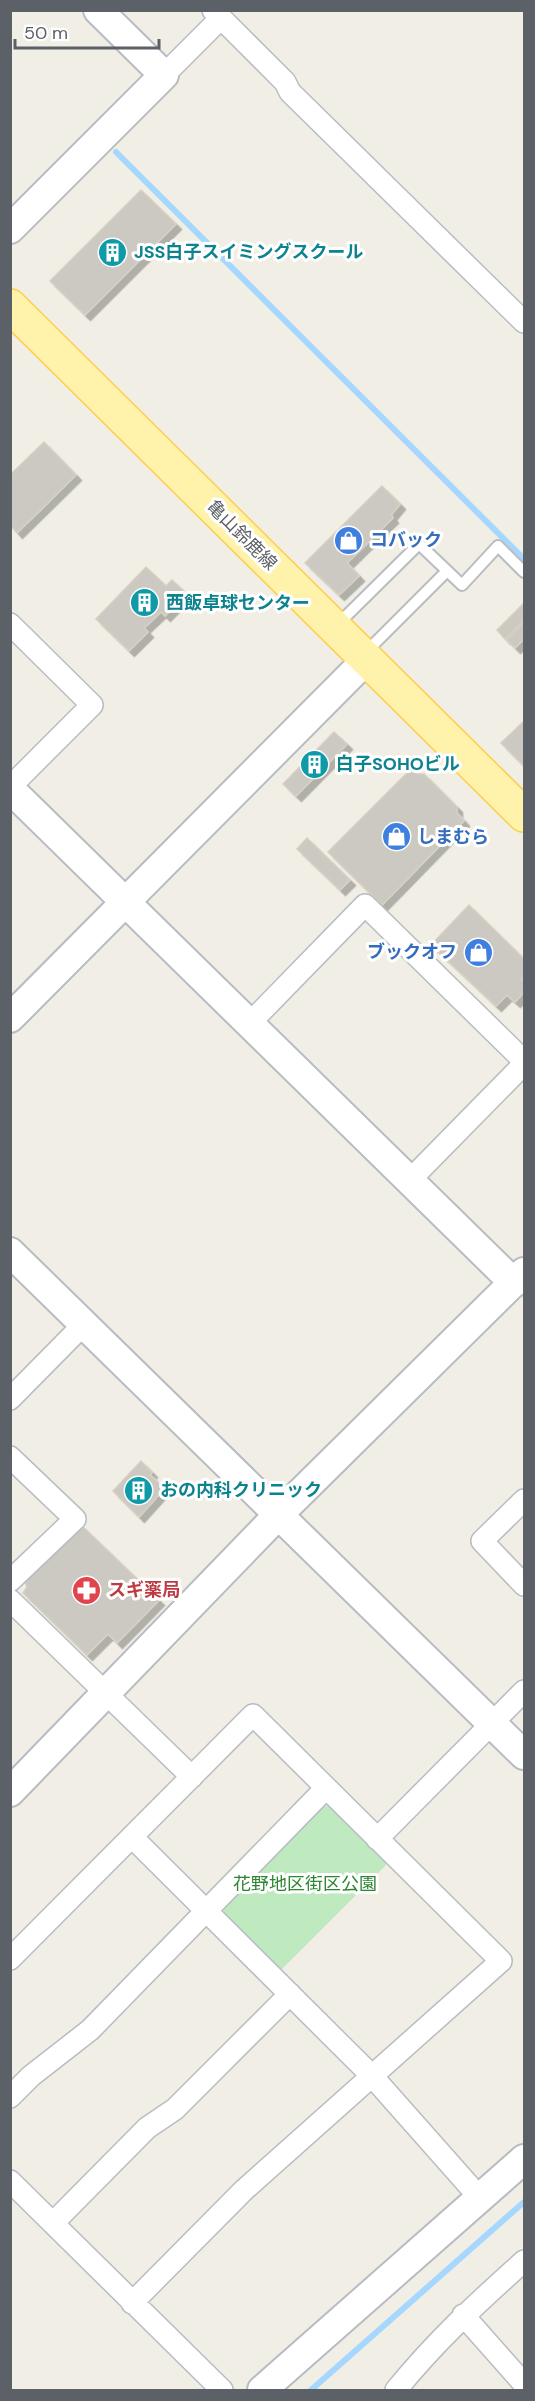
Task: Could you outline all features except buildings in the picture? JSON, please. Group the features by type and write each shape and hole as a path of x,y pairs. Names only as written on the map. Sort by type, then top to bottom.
{"main road":[{"name":"亀山鈴鹿線","path":"10,306 525,814"}],"street":[{"path":"98,10 164,75"},
{"path":"10,229 224,15 285,82 290,92 525,322"},
{"path":"10,624 92,705 10,788 409,1181 521,1283 279,1514 10,1792"},
{"path":"10,1018 365,657"},
{"path":"249,1024 365,905 525,1063 409,1181"},
{"path":"10,1252 525,1755"},
{"path":"10,1399 84,1324"},
{"path":"10,1457 75,1519 10,1581"},
{"path":"525,1500 482,1541 525,1585"},
{"path":"10,1600 192,1777"},
{"path":"377,1839 491,1722 525,1691"},
{"path":"10,1959 253,1715 501,1961 244,2190 132,2303"},
{"path":"10,2097 31,2076 90,2030 326,1788"},
{"path":"132,1837 372,2076 480,2198"},
{"path":"53,2223 147,2128 175,2109 290,1994"},
{"path":"262,2391 525,2159"},
{"path":"10,2181 222,2391"},
{"path":"396,2391 428,2351 463,2315 525,2261"},
{"path":"463,2315 525,2384"}],"lane":[{"path":"336,627 419,544 462,585 498,546 525,572"},
{"path":"494,549 525,578"},
{"path":"365,657 447,571"}],"green space":[{"name":"花野地区街区公園","path":"320,1806 331,1806 388,1863 279,1972 224,1916 224,1906"}],"waterway":[{"path":"116,152 524,559"},
{"path":"311,2390 524,2202"}],"place":[{"name":"JSS白子スイミングスクール","path":"113,252"},
{"name":"コバック","path":"349,540"},
{"name":"西飯卓球センター","path":"145,603"},
{"name":"白子SOHOビル","path":"315,764"},
{"name":"しまむら","path":"396,837"},
{"name":"ブックオフ","path":"478,952"},
{"name":"おの内科クリニック","path":"139,1490"},
{"name":"スギ薬局","path":"87,1590"}]}
